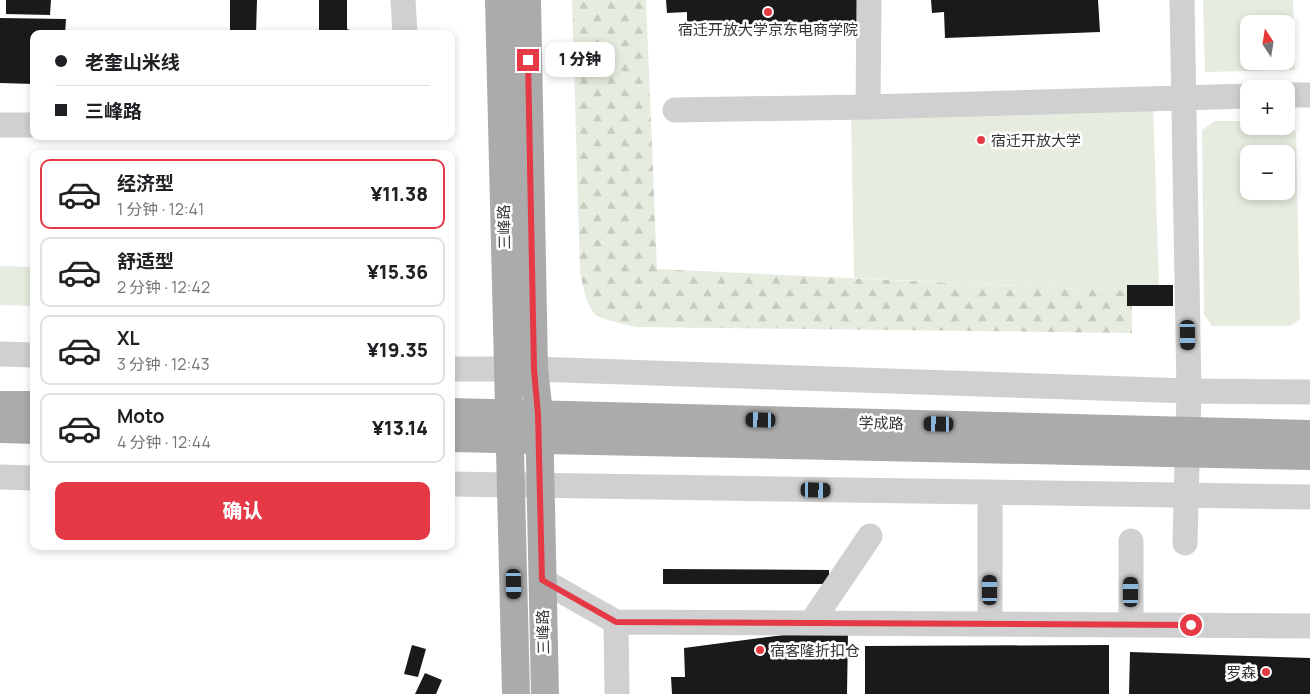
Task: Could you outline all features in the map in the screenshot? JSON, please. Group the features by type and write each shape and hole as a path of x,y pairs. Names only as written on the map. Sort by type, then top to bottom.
{"main road":[{"name":"三峰路","path":"499,0 516,694"},
{"name":"三峰路","path":"527,0 534,370 539,427 545,694"},
{"path":"0,404 30,405"},
{"name":"学成路","path":"455,413 510,427"},
{"name":"学成路","path":"455,437 510,427 1188,442 1310,434"},
{"path":"0,429 30,430"},
{"name":"学成路","path":"1188,442 1310,456"}],"lane":[{"path":"403,0 405,30"},
{"path":"868,107 869,0"},
{"path":"1182,0 1189,391 1185,543"},
{"path":"1295,95 1310,95"},
{"path":"675,110 868,107 1240,96"},
{"path":"0,125 30,125"},
{"path":"0,354 30,355"},
{"path":"455,369 1189,391 1310,392"},
{"path":"0,477 30,478"},
{"path":"455,484 1310,497"},
{"path":"990,492 990,624"},
{"path":"811,623 870,536"},
{"path":"1131,542 1131,625"},
{"path":"542,580 616,622 1310,626"},
{"path":"616,622 617,694"}],"green space":[{"path":"572,0 646,0 657,269 1127,291 1127,306 1132,306 1132,333 636,327 609,320 594,313 586,299 580,272"},
{"path":"1203,0 1293,0 1293,15 1240,15 1240,70 1295,70 1205,72"},
{"path":"1153,103 1159,285 1127,291 854,278 851,112"},
{"path":"1215,121 1240,121 1240,135 1295,135 1295,130 1300,319 1290,326 1212,326 1204,314 1202,130"},
{"path":"0,266 30,267 30,306 0,305"}],"building":[{"path":"6,0 51,0 50,15 6,14"},
{"path":"230,0 257,0 256,30 230,30"},
{"path":"319,0 347,0 347,29 350,30 319,30"},
{"path":"666,0 858,0 859,27 687,33 687,12 667,13"},
{"path":"931,0 1098,0 1100,32 945,38 944,12 932,13"},
{"path":"0,18 66,19 65,30 30,30 30,84 0,83"},
{"path":"1127,285 1173,285 1173,306 1127,306"},
{"path":"663,569 829,570 829,584 663,584"},
{"path":"848,633 847,694 672,694 671,677 685,677 684,648 784,635"},
{"path":"412,645 426,649 418,677 404,674"},
{"path":"1109,645 1109,694 865,694 865,646"},
{"path":"1130,652 1310,658 1310,694 1129,694"},
{"path":"425,673 442,680 436,694 415,694"}],"place":[{"name":"宿迁开放大学京东电商学院","path":"768,12"},
{"name":"宿迁开放大学","path":"981,140"},
{"name":"宿客隆折扣仓","path":"760,650"},
{"name":"罗森","path":"1266,672"}],"route":[{"path":"528,60 534,370 538,414 542,580 616,622 1191,625"}]}
